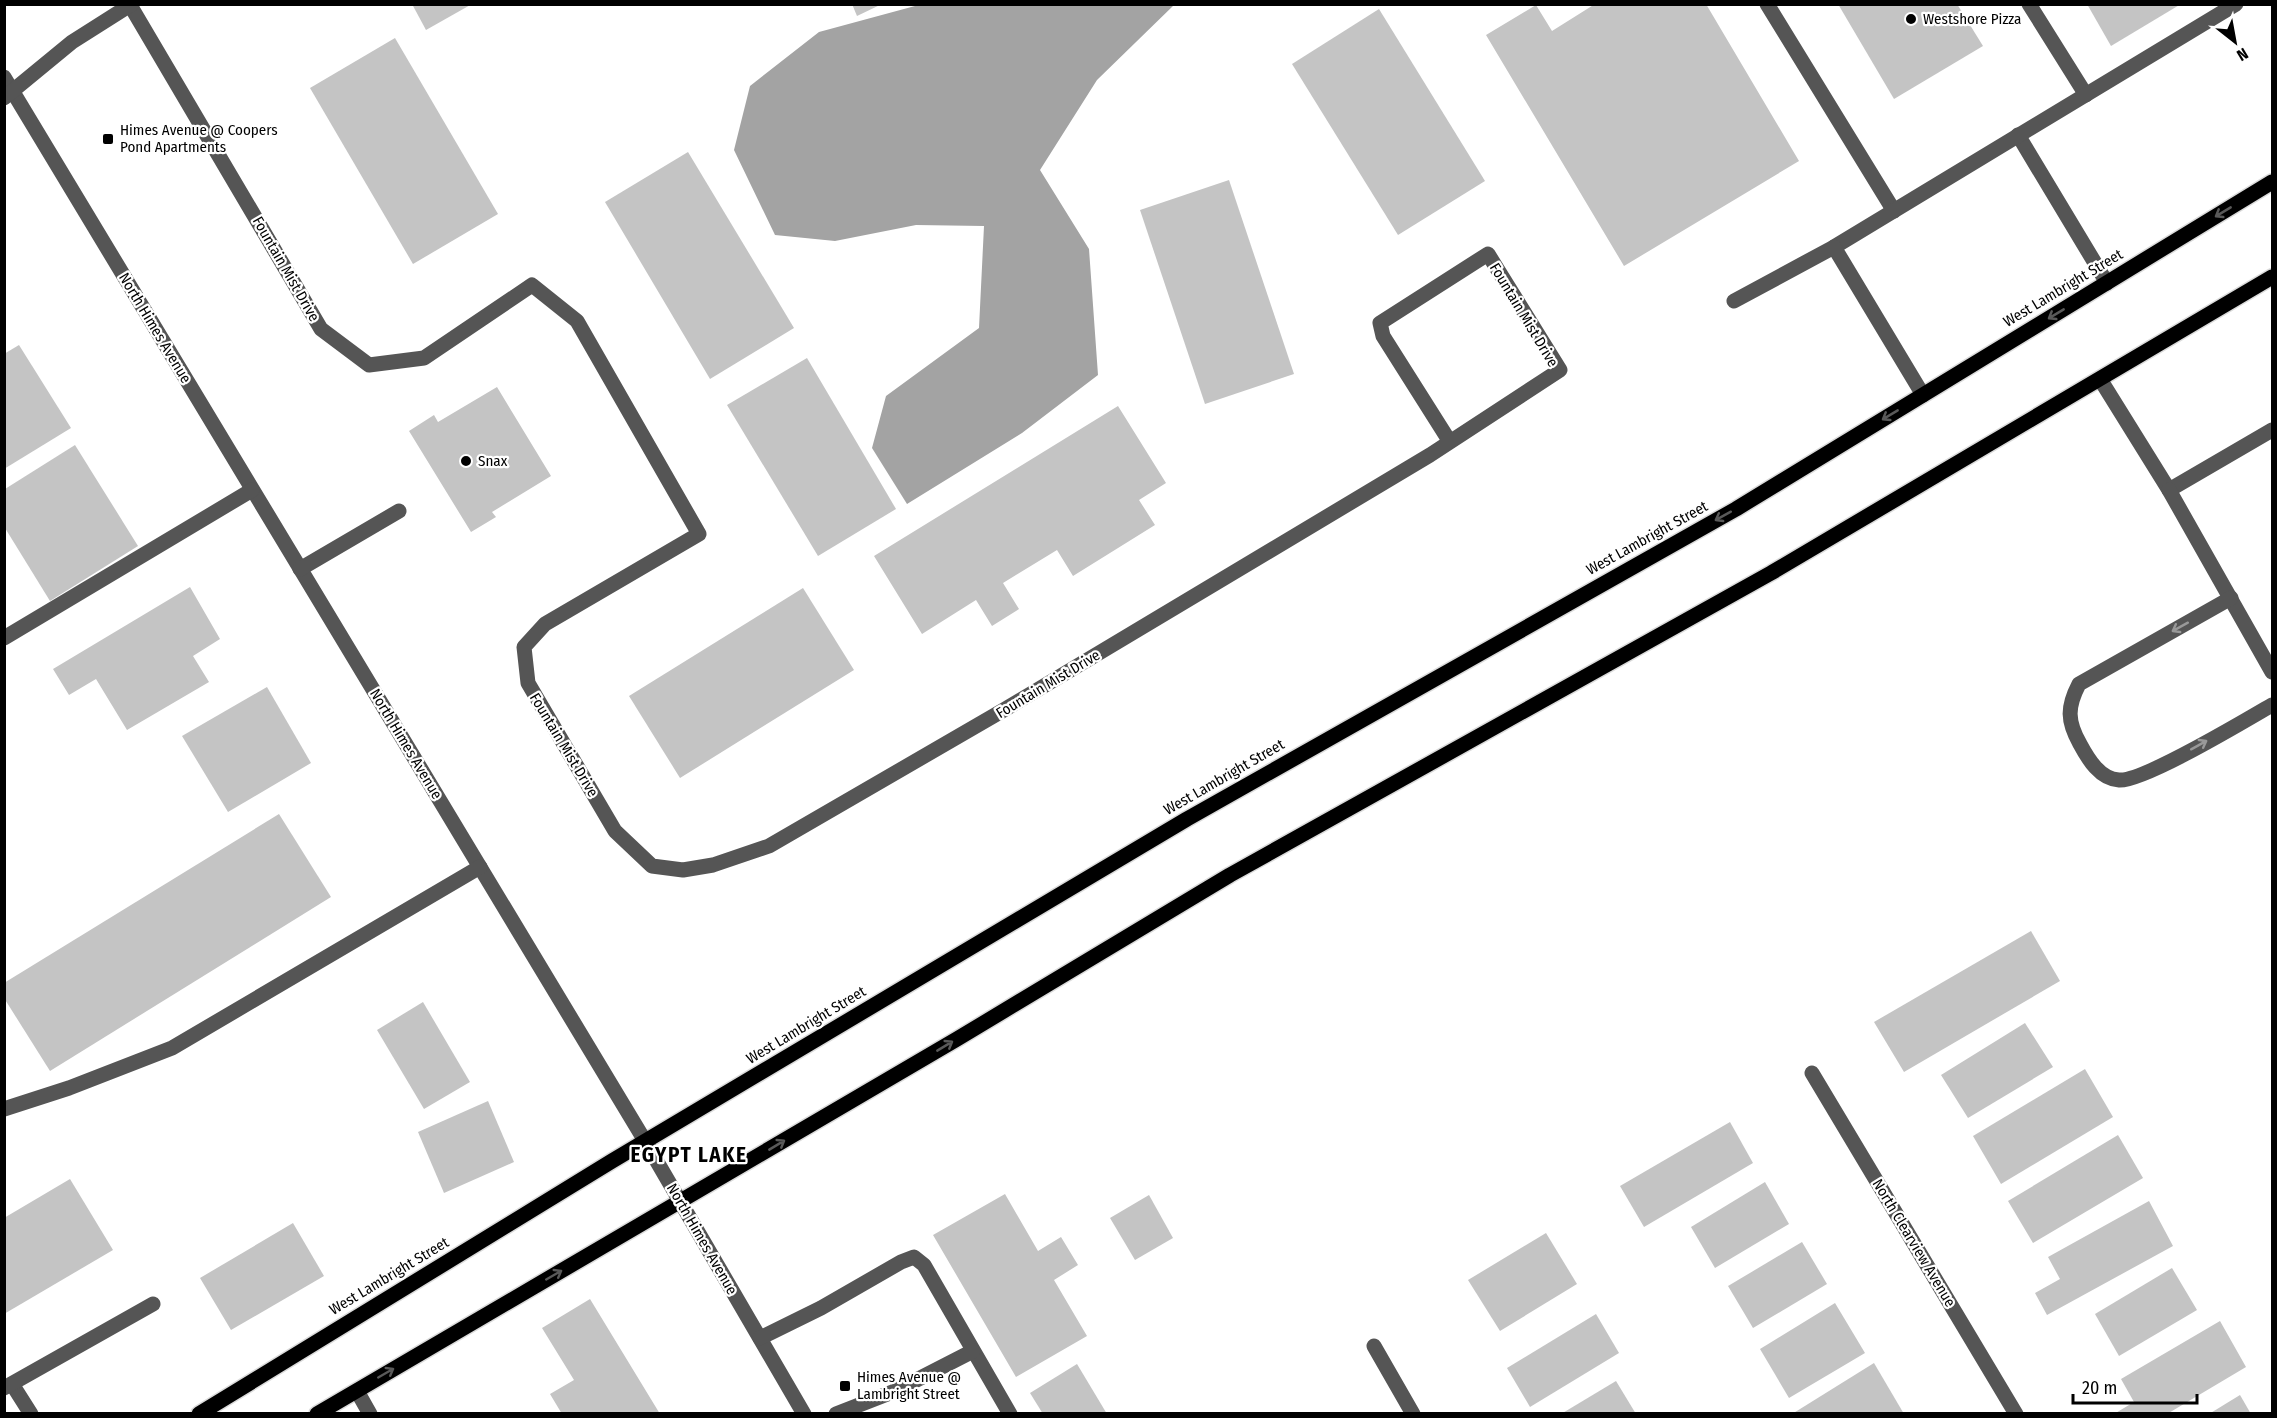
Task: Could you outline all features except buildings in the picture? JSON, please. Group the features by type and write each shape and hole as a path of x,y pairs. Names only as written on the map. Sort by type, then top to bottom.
{"main road":[{"name":"West Lambright Street","path":"199,1413 645,1141 1187,819 1736,509 2272,182"},
{"path":"317,1413 680,1202 1230,875 1771,573 2272,277"}],"street":[{"path":"1767,4 1894,210"},
{"path":"2029,4 2086,95"},
{"path":"1734,301 1834,247 2236,4"},
{"path":"9,95 72,42 131,5"},
{"name":"Fountain Mist Drive","path":"131,5 321,329 369,365 424,358 532,285 577,321 699,534 546,624 524,647 528,684 615,831 652,866 682,870 713,865 769,846 1002,711 1450,442 1560,370 1488,254 1380,323 1383,336 1450,442"},
{"name":"North Himes Avenue","path":"4,77 9,95 480,867 645,1141 804,1413"},
{"path":"2018,135 2107,283"},
{"path":"1834,247 1923,395"},
{"path":"2100,379 2169,490 2272,672"},
{"path":"2169,490 2272,430"},
{"path":"4,638 252,490"},
{"path":"300,569 399,511"},
{"path":"2230,598 2079,684 2071,700 2069,718 2076,738 2091,763 2104,774 2120,780 2148,773 2272,705"},
{"path":"4,1109 69,1088 172,1048 480,867"},
{"name":"North Clearview Avenue","path":"1812,1073 2016,1413"},
{"path":"760,1338 821,1308 901,1262 914,1257 924,1265 1010,1413"},
{"path":"31,1413 8,1386 153,1304"},
{"path":"1374,1346 1413,1413"},
{"path":"836,1413 895,1391 974,1351"},
{"path":"357,1390 370,1413"}],"shaded area":[{"path":"953,4 1174,5 1097,80 1040,170 1089,249 1098,375 1022,433 907,504 872,448 886,396 979,328 984,226 916,225 835,241 775,235 734,150 750,86 819,32 915,6"}],"place":[{"name":"Westshore Pizza","path":"1911,19"},
{"name":"Himes Avenue @ Coopers Pond Apartments","path":"108,139"},
{"name":"Snax","path":"466,461"},
{"name":"Himes Avenue @ Lambright Street","path":"845,1386"}],"district":[{"name":"EGYPT LAKE","path":"689,1155"}]}
